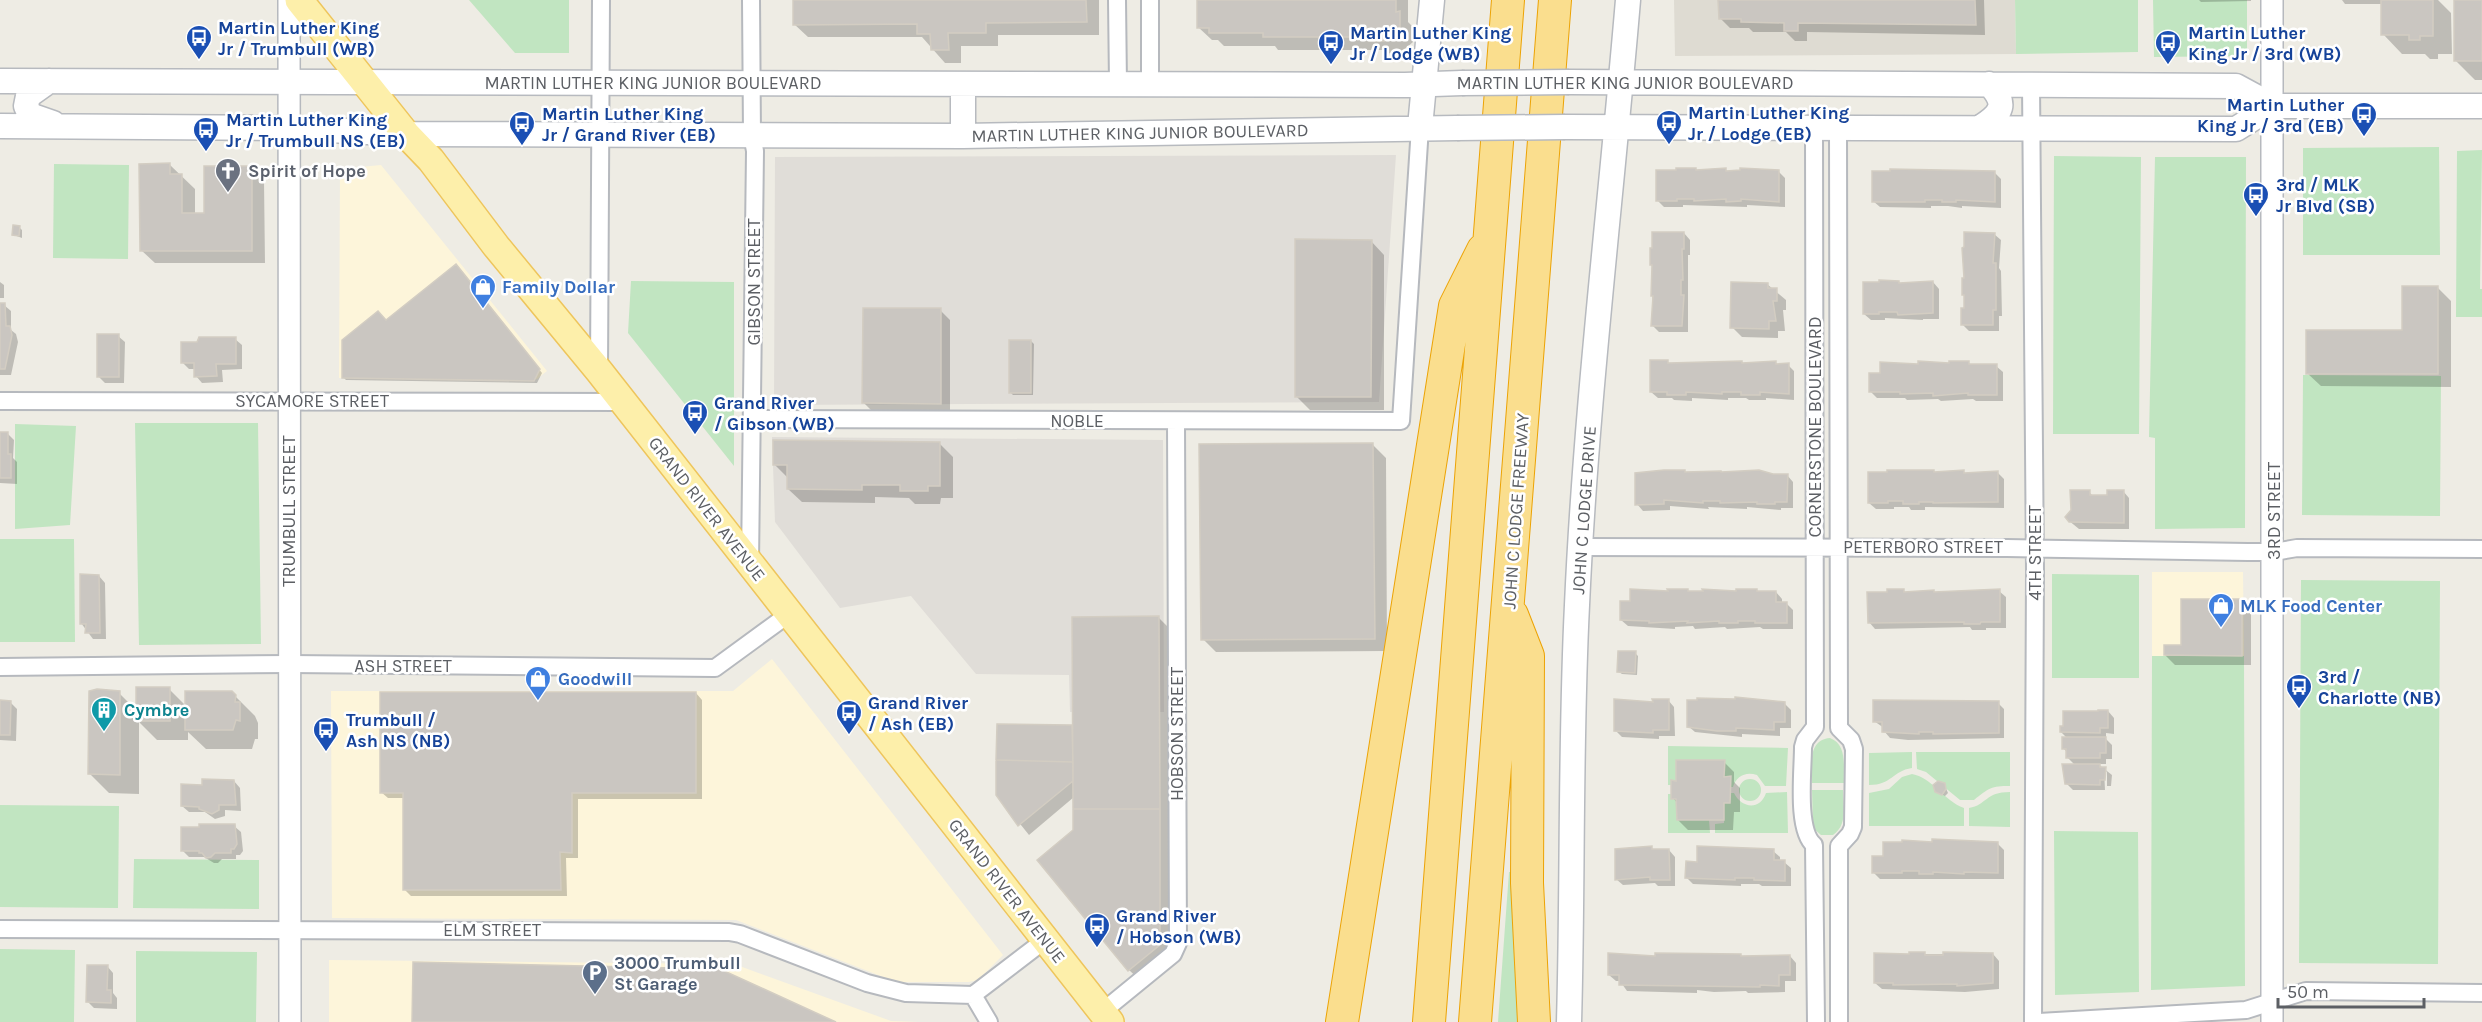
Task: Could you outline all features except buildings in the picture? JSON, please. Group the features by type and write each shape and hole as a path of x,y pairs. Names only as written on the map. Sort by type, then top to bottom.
{"highway":[{"path":"1429,1022 1508,0"},
{"name":"JOHN C LODGE FREEWAY","path":"1475,1022 1555,0"},
{"path":"1342,1022 1455,306 1490,236"},
{"path":"1509,608 1528,656 1527,883 1534,1022"}],"main road":[{"name":"GRAND RIVER AVENUE","path":"299,0 406,134 431,160 496,246 599,371 1106,1017"},
{"path":"1420,127 1432,0"},
{"name":"JOHN C LODGE DRIVE","path":"1569,1022 1574,682 1580,547 1598,316 1628,0"},
{"name":"MARTIN LUTHER KING JUNIOR BOULEVARD","path":"0,81 1424,85 1622,81 2236,86 2273,106 2482,106"},
{"path":"48,81 28,96 26,106 30,115 57,125"},
{"path":"963,84 963,136"},
{"path":"1981,127 2000,111 1998,93 1989,84"},
{"name":"MARTIN LUTHER KING JUNIOR BOULEVARD","path":"0,126 290,128 406,134 963,136 1420,127 2236,129 2273,106"}],"street":[{"name":"TRUMBULL STREET","path":"289,0 290,1022"},
{"path":"599,371 601,0"},
{"name":"GIBSON STREET","path":"750,565 755,151 751,0"},
{"path":"1117,0 1118,84"},
{"path":"1150,0 1150,84"},
{"name":"3RD STREET","path":"2272,0 2274,552 2272,1012"},
{"name":"4TH STREET","path":"2031,84 2035,549 2032,1022"},
{"name":"NOBLE","path":"753,419 1401,421 1420,127"},
{"name":"CORNERSTONE BOULEVARD","path":"1826,127 1838,547 1839,728"},
{"name":"CORNERSTONE BOULEVARD","path":"1816,1022 1815,845 1809,840 1804,825 1803,747 1805,740 1815,727 1815,548 1826,127"},
{"name":"SYCAMORE STREET","path":"0,401 623,402"},
{"name":"HOBSON STREET","path":"1106,1017 1173,954 1178,943 1176,421"},
{"name":"PETERBORO STREET","path":"1580,547 1838,547 2274,552 2297,548 2482,549"},
{"name":"ASH STREET","path":"0,667 290,664 716,668 789,614"},
{"path":"1815,727 1827,725 1839,728 1851,740 1854,749 1853,827 1839,846 1823,848 1815,845"},
{"path":"1839,846 1839,1022"},
{"name":"ELM STREET","path":"0,929 729,932 740,934 867,983 906,993 973,995"},
{"path":"989,1022 973,995 1045,940"},
{"path":"2039,1022 2246,1010 2272,1012 2306,992 2482,993"}],"shaded area":[{"path":"1674,0 2015,0 2016,54 1675,56"},
{"path":"1396,155 1379,402 774,405 775,157"},
{"path":"381,165 547,371 537,379 339,378 340,169"},
{"path":"772,437 1163,440 1164,712 1070,712 1069,675 976,674 911,596 840,608 775,522"},
{"path":"2152,572 2243,572 2244,656 2152,656"},
{"path":"772,659 1003,955 978,980 902,982 891,980 736,920 332,918 331,691 733,691"},
{"name":"3000 Trumbull St Garage","path":"329,960 734,964 891,1021 919,1022 329,1022"}],"green space":[{"path":"469,0 569,0 569,53 515,53"},
{"path":"2015,0 2138,0 2138,52 2016,54"},
{"path":"2153,0 2247,0 2247,56 2154,57"},
{"path":"2439,147 2440,255 2303,255 2303,148"},
{"path":"2482,150 2480,289 2482,289 2482,317 2456,317 2457,151"},
{"path":"2054,156 2141,157 2139,434 2053,434"},
{"path":"2155,157 2246,157 2245,528 2155,529 2155,438 2149,437"},
{"path":"54,164 129,165 128,259 53,258"},
{"path":"631,281 734,282 734,466 628,333"},
{"path":"2303,375 2441,376 2440,516 2302,515"},
{"path":"135,423 258,423 261,644 139,645"},
{"path":"15,424 76,426 70,525 15,529"},
{"path":"0,539 74,539 75,642 0,642"},
{"path":"2052,574 2139,575 2139,678 2052,678"},
{"path":"2301,580 2440,581 2438,964 2299,963"},
{"path":"2152,656 2244,656 2245,986 2151,990"},
{"path":"1830,738 1836,741 1842,751 1844,783 1812,783 1814,749 1817,743"},
{"path":"1668,746 1788,748 1786,786 1765,786 1757,775 1745,774 1739,777 1733,787 1730,787 1731,777 1724,777 1725,761 1676,781 1672,780 1671,785 1668,785"},
{"path":"1912,752 1912,768 1900,772 1883,783 1869,785 1869,753"},
{"path":"1916,752 2010,752 2010,786 1990,788 1974,800 1960,800 1926,772 1917,769"},
{"path":"1912,774 1926,780 1950,800 1964,808 1964,826 1869,826 1869,793 1889,789 1902,777"},
{"path":"1750,779 1758,782 1761,790 1758,798 1750,801 1742,798 1739,790 1742,782"},
{"path":"1812,790 1843,790 1843,821 1833,835 1821,835 1813,828"},
{"path":"1787,792 1788,833 1715,833 1715,824 1724,823 1724,803 1730,802 1730,793 1734,793 1741,802 1755,805 1763,799 1766,793"},
{"path":"2010,792 2010,827 1969,826 1969,808 1996,794"},
{"path":"1668,794 1671,794 1671,799 1676,799 1677,820 1709,820 1710,833 1668,833"},
{"path":"0,805 119,806 118,908 0,907"},
{"path":"2054,831 2138,832 2139,992 2055,995"},
{"path":"134,859 259,860 259,909 133,908"},
{"path":"1509,872 1520,872 1524,1022 1498,1022"},
{"path":"0,949 75,950 74,1022 0,1022"},
{"path":"136,951 257,952 256,1022 136,1022"}],"place":[{"name":"Martin Luther King Jr / Trumbull (WB)","path":"199,61"},
{"name":"Martin Luther King Jr / Lodge (WB)","path":"1331,66"},
{"name":"Martin Luther King Jr / 3rd (WB)","path":"2168,66"},
{"name":"Martin Luther King Jr / 3rd (EB)","path":"2364,138"},
{"name":"Martin Luther King Jr / Lodge (EB)","path":"1669,146"},
{"name":"Martin Luther King Jr / Grand River (EB)","path":"522,147"},
{"name":"Martin Luther King Jr / Trumbull NS (EB)","path":"206,153"},
{"name":"Spirit of Hope","path":"228,194"},
{"name":"3rd / MLK Jr Blvd (SB)","path":"2256,218"},
{"name":"Family Dollar","path":"483,310"},
{"name":"Grand River / Gibson (WB)","path":"695,436"},
{"name":"MLK Food Center","path":"2221,629"},
{"name":"Goodwill","path":"538,702"},
{"name":"3rd / Charlotte (NB)","path":"2299,710"},
{"name":"Cymbre","path":"104,733"},
{"name":"Grand River / Ash (EB)","path":"849,736"},
{"name":"Trumbull / Ash NS (NB)","path":"326,753"},
{"name":"Grand River / Hobson (WB)","path":"1097,949"},
{"name":"3000 Trumbull St Garage","path":"595,996"}]}
